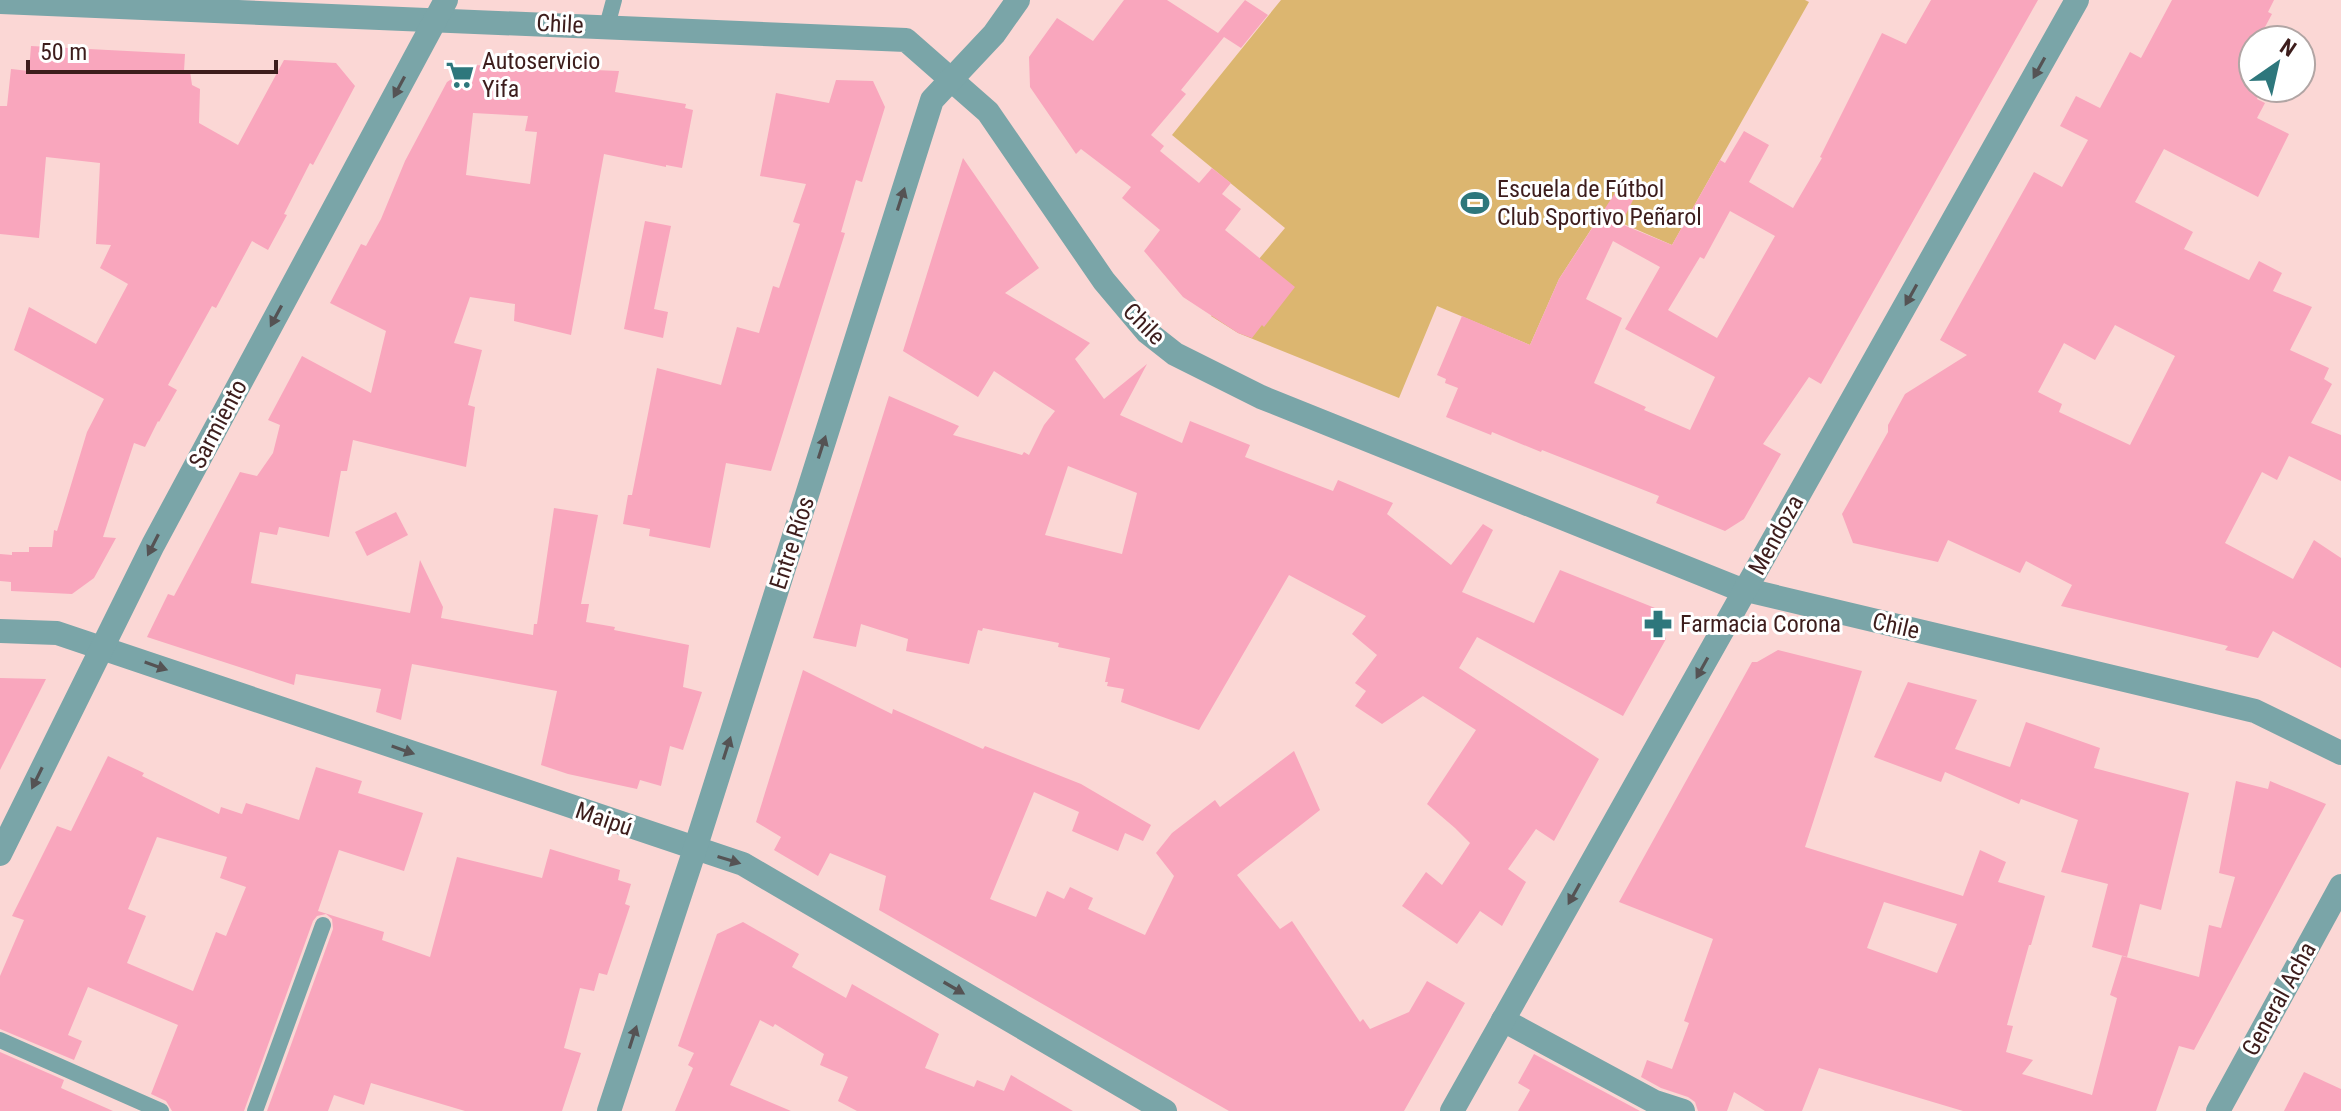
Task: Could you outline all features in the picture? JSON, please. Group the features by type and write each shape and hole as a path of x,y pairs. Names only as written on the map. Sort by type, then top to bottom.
{"street":[{"name":"Entre Ríos","path":"609,1111 932,100 994,34 1018,0"},
{"name":"Mendoza","path":"1452,1111 2077,0"},
{"name":"Chile","path":"0,2 441,9 607,26 906,40 988,112 1104,281 1147,332 1175,354 1261,397 1745,590 2255,711 2341,753"},
{"name":"Sarmiento","path":"0,854 153,545 441,9"},
{"name":"Maipú","path":"0,631 57,633 743,864 1165,1111"},
{"name":"General Acha","path":"2218,1111 2341,886"},
{"path":"1503,1020 1655,1102 1683,1111"}],"lane":[{"path":"607,26 614,0"},
{"path":"255,1111 323,925"},
{"path":"0,1040 161,1111"}],"shaded area":[{"name":"Escuela de Fútbol Club Sportivo Peñarol","path":"1281,0 1809,2 1672,245 1601,214 1559,279 1530,345 1437,306 1399,398 1238,333 1211,316 1285,228 1172,135"}],"building":[{"path":"1124,0 1167,0 1218,33 1245,0 1268,15 1241,48 1224,37 1181,90 1186,94 1151,135 1164,146 1160,151 1199,183 1212,168 1231,183 1222,194 1241,209 1225,230 1295,287 1252,338 1238,333 1183,297 1144,251 1160,230 1122,198 1131,187 1081,149 1076,154 1030,87 1029,57 1057,18 1093,41"},
{"path":"1931,0 2038,0 1821,384 1809,377 1763,444 1781,454 1744,519 1725,531 1656,503 1659,496 1542,450 1446,417 1458,388 1445,383 1446,379 1437,375 1462,316 1530,345 1559,279 1626,176 1641,184 1621,224 1672,245 1720,160 1725,163 1744,131 1769,145 1749,182 1793,208 1822,158 1882,33 1906,44","holes":["1730,211 1775,236 1717,338 1668,310 1700,257 1704,259","1613,241 1660,267 1625,329 1715,377 1690,430 1594,383 1622,318 1586,299"]},
{"path":"2172,0 2274,0 2267,24 2237,24 2237,104 2264,104 2257,118 2289,134 2258,197 2164,149 2135,202 2193,232 2184,249 2249,280 2259,261 2282,273 2273,291 2312,307 2290,350 2329,368 2324,379 2332,384 2311,423 2341,435 2341,481 2289,456 2277,480 2262,472 2225,543 2293,579 2314,540 2341,558 2341,668 2273,631 2258,658 2225,650 2228,646 2061,606 2072,585 2026,561 2020,573 1948,540 1938,562 1853,543 1842,514 1888,432 1888,425 1905,394 1967,355 1940,340 2034,172 2062,187 2088,140 2060,126 2076,96 2100,108 2130,52 2141,58","holes":["2115,325 2175,356 2130,445 2059,412 2062,404 2038,392 2064,343 2095,360"]},
{"path":"31,46 185,54 184,71 190,71 192,85 200,89 199,123 238,145 284,60 336,63 355,86 313,165 310,163 268,250 252,241 216,308 212,306 168,385 177,390 145,447 134,443 103,537 116,538 94,578 72,594 11,591 11,582 0,581 0,554 29,552 29,547 52,547 54,530 57,531 87,432 104,399 14,350 29,307 96,344 128,284 100,268 111,245 96,244 100,163 46,157 39,238 0,234 0,106 7,106 11,69 29,71"},
{"path":"473,65 619,71 615,92 686,104 685,108 693,110 682,168 604,154 571,335 514,321 515,304 470,297 454,343 482,350 468,405 475,407 466,467 353,440 347,471 341,471 329,537 279,527 277,535 260,532 251,583 410,613 420,560 443,607 441,618 533,635 554,508 598,515 581,604 589,604 586,622 689,645 683,687 702,692 683,750 670,746 661,786 640,780 637,789 541,765 557,691 412,664 401,720 376,712 381,689 296,674 294,685 147,637 168,594 174,596 240,472 257,476 273,453 280,425 268,420 302,356 371,393 386,331 330,303 361,244 366,246 381,219 405,161 447,82","holes":["473,113 528,116 525,131 537,132 530,184 466,175"]},
{"path":"836,80 873,81 885,107 862,182 856,180 841,232 845,233 771,471 726,463 710,548 649,536 650,529 623,524 628,495 632,495 657,368 721,385 737,327 759,333 773,286 779,288 800,224 793,222 806,184 760,176 776,93 829,103"},
{"path":"963,158 1039,268 1005,293 1090,343 1075,359 1104,399 1147,364 1120,415 1182,443 1190,421 1250,445 1245,457 1333,491 1338,480 1393,503 1387,514 1451,565 1483,524 1493,530 1462,592 1534,623 1560,570 1655,608 1666,639 1623,716 1477,637 1459,668 1599,759 1554,841 1536,829 1508,869 1526,882 1502,926 1480,911 1457,944 1402,906 1426,872 1442,885 1470,843 1427,804 1476,730 1423,696 1382,724 1355,706 1366,691 1355,683 1377,655 1352,634 1366,616 1289,575 1199,730 1121,702 1124,689 1107,686 1108,682 1105,682 1110,658 1058,647 1059,643 983,628 982,631 978,630 969,664 906,651 908,639 861,624 856,647 813,638 889,396 959,426 953,435 1022,455 1024,452 1029,455 1055,411 994,371 978,397 903,351","holes":["1068,466 1137,493 1122,554 1045,535"]},
{"path":"645,221 671,226 654,309 668,312 663,338 624,329"},
{"path":"396,512 408,535 367,556 355,532"},
{"path":"1778,650 1862,671 1805,847 1963,896 1980,850 2006,862 1998,882 2045,896 2007,1025 2013,1026 2006,1052 2033,1060 2022,1074 2092,1095 2117,998 2110,995 2122,956 2199,977 2209,925 2221,928 2235,877 2219,873 2236,781 2268,789 2270,781 2326,804 2194,1050 2179,1046 2156,1111 1963,1111 1819,1068 1802,1111 1765,1111 1734,1092 1727,1111 1698,1111 1695,1102 1688,1097 1641,1077 1647,1060 1672,1069 1689,1023 1684,1021 1713,939 1619,902 1752,662","holes":["1884,902 1957,924 1937,973 1867,948"]},
{"path":"803,670 892,714 893,709 983,749 985,746 1081,784 1151,825 1143,841 1125,833 1118,851 1072,831 1079,812 1034,792 990,899 1036,917 1047,891 1064,899 1070,887 1093,898 1088,909 1145,935 1174,876 1156,853 1172,833 1215,800 1220,807 1294,751 1320,810 1237,875 1280,929 1292,921 1360,1022 1363,1019 1370,1029 1409,1012 1427,981 1465,1003 1404,1111 1229,1111 879,910 886,876 830,853 818,876 774,850 781,837 756,822"},
{"path":"0,678 46,679 0,770"},
{"path":"1908,682 1977,700 1955,749 2010,767 2026,722 2100,748 2094,768 2189,793 2161,910 2140,904 2127,957 2092,947 2108,884 2061,872 2078,820 2021,799 2019,804 1945,772 1941,782 1874,757"},
{"path":"108,756 219,814 221,807 242,814 246,803 299,820 316,767 362,781 358,793 423,813 404,871 339,850 318,911 384,932 382,940 430,957 457,857 542,878 550,849 620,870 618,880 631,884 625,904 630,906 607,975 599,973 594,991 580,988 564,1048 581,1053 562,1111 465,1111 371,1083 364,1105 334,1095 328,1111 267,1111 333,929 332,919 326,914 317,916 313,921 244,1111 172,1111 166,1101 151,1094 178,1025 88,987 68,1035 82,1041 74,1060 0,1029 0,976 24,920 12,916 57,826 71,831","holes":["157,837 227,857 220,878 246,887 226,936 216,932 193,991 127,963 146,916 128,909"]},
{"path":"743,922 799,954 792,967 846,998 852,984 939,1034 925,1068 974,1087 977,1080 1004,1091 1011,1075 1073,1111 857,1111 838,1101 848,1077 820,1065 824,1054 775,1024 773,1027 760,1020 730,1085 791,1111 675,1111 693,1068 688,1065 694,1053 678,1046 717,934"},
{"path":"0,1052 64,1080 61,1088 113,1111 0,1111"},
{"path":"1534,1054 1640,1111 1518,1111 1530,1090 1518,1083"},
{"path":"2304,1072 2341,1089 2341,1111 2284,1111"}],"place":[{"name":"Autoservicio Yifa","path":"460,75"},
{"name":"Escuela de Fútbol Club Sportivo Peñarol","path":"1475,203"},
{"name":"Farmacia Corona","path":"1658,624"}]}
